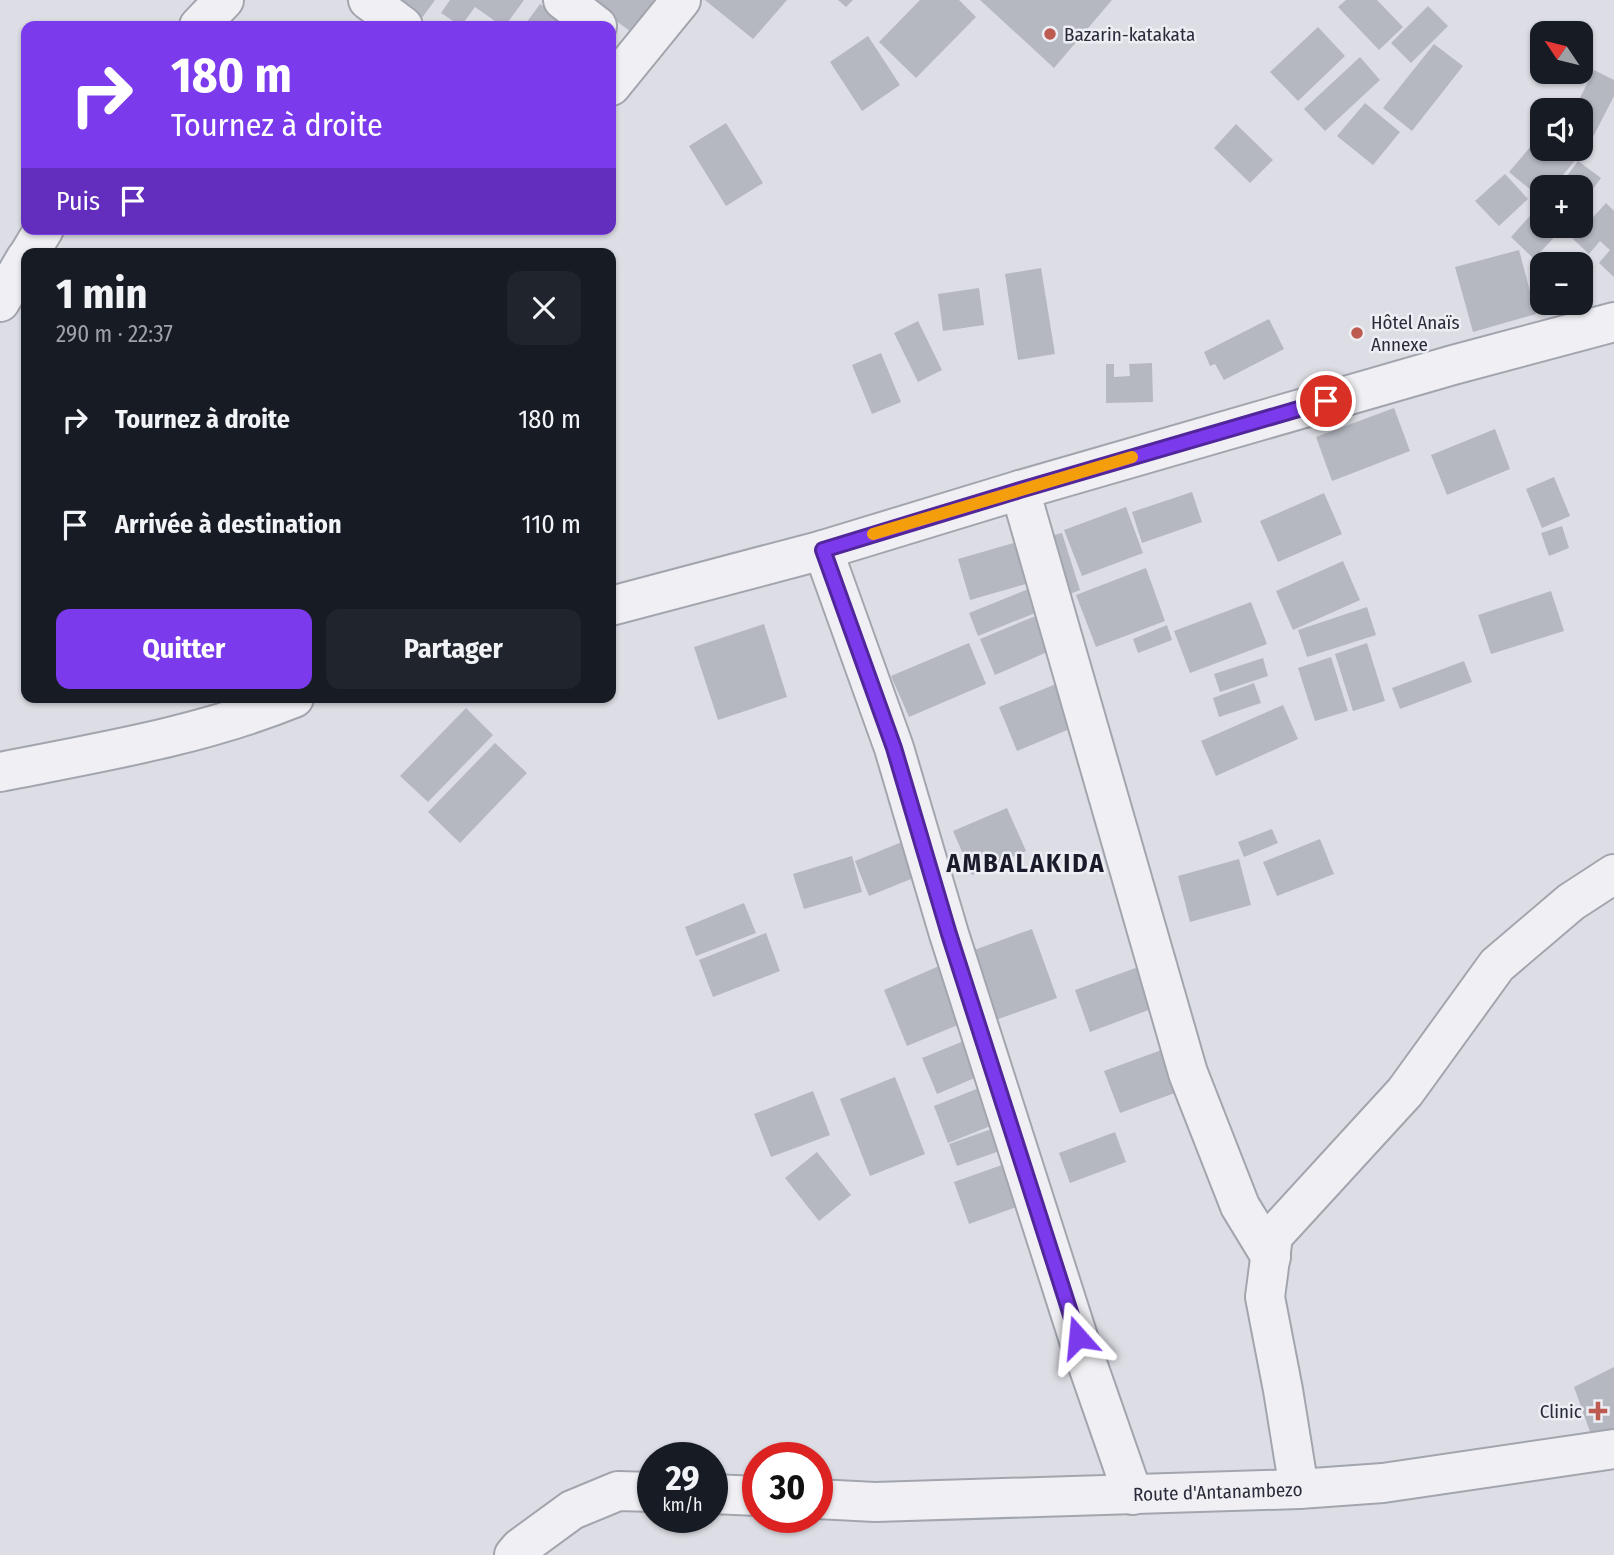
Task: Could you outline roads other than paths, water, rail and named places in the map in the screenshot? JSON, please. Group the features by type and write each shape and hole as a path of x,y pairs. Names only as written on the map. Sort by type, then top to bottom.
{"street":[{"path":"204,21 224,0"},
{"path":"368,0 395,21"},
{"path":"563,0 590,21"},
{"path":"616,69 623,46 681,0"},
{"path":"0,302 21,266"},
{"path":"616,605 823,550 1440,368 1614,322"},
{"path":"1020,490 1188,1073 1240,1206 1270,1257"},
{"path":"823,550 894,748 949,934 1078,1337 1133,1495"},
{"path":"0,772 172,738 282,703"},
{"path":"1299,1489 1265,1297 1273,1236 1405,1092 1497,965 1571,902 1614,874"},
{"name":"Route d'Antanambezo","path":"833,1500 875,1502 1299,1489 1383,1483 1614,1449"},
{"path":"514,1555 572,1510 618,1491 637,1492"}],"place":[{"name":"Bazarin-katakata","path":"1050,34"},
{"name":"Hôtel Anaïs Annexe","path":"1357,333"},
{"name":"Clinic","path":"1598,1411"}],"district":[{"name":"AMBALAKIDA","path":"1026,863"}]}
